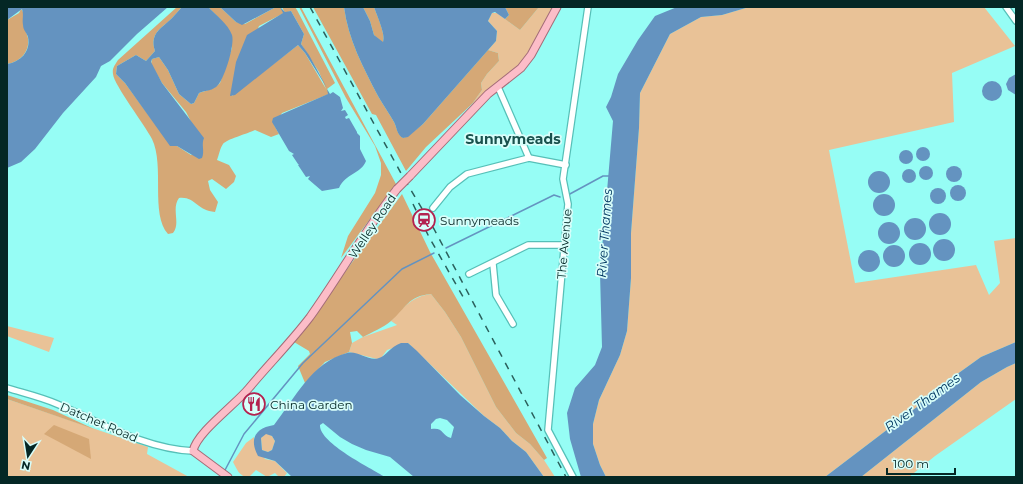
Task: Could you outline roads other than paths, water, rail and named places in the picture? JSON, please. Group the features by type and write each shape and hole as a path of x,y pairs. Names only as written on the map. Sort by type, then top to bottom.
{"main road":[{"name":"Welley Road","path":"193,451 201,437 245,393 304,323 342,271 378,213 397,189 461,120 521,68 532,55 557,7"},
{"path":"193,451 225,475"}],"street":[{"name":"The Avenue","path":"573,477 548,430 568,204 563,179 588,7"},
{"path":"1006,7 1016,21"},
{"path":"498,87 529,158"},
{"path":"433,208 450,187 467,174 529,158 566,165"},
{"path":"469,274 493,264 528,245 564,245"},
{"path":"493,264 496,295 513,324"},
{"name":"Datchet Road","path":"7,388 56,404 106,426 151,443 177,450 193,451"}],"water":[{"path":"7,7 168,7 137,34 110,61 101,66 96,77 63,113 35,149 21,162 7,168 7,64 20,59 24,55 28,47 28,37 23,27 22,9 7,20"},
{"path":"182,7 208,7 228,27 233,39 229,60 221,81 214,88 199,93 194,103 191,104 179,94 168,70 159,57 152,59 151,62 162,83 204,138 203,155 202,158 199,159 177,146 170,146 125,83 116,74 117,66 136,55 146,61 155,51 155,35"},
{"path":"220,7 276,7 242,25 236,22"},
{"path":"280,7 285,12 291,11 304,34 301,44 309,55 327,88 305,53 298,45 235,95 230,96 236,62 247,35 283,13"},
{"path":"344,7 363,7 370,21 374,35 383,42 384,39 382,30 374,7 505,7 509,15 505,19 495,12 492,13 488,21 497,31 496,41 423,124 408,137 403,138 398,133 394,122 378,96 362,64 349,30"},
{"name":"River Thames","path":"677,7 749,7 722,15 701,17 670,34 640,93 639,128 631,233 631,278 627,331 620,355 599,400 593,424 593,444 606,477 581,477 570,439 567,413 575,388 595,365 602,347 600,273 613,121 606,107 611,97 618,74 638,40 655,16"},
{"path":"1016,74 1016,95 1008,90 1006,84 1009,78"},
{"path":"992,81 999,84 1002,91 999,98 992,101 985,98 982,91 985,84"},
{"path":"327,89 330,94 333,92 340,97 343,108 341,111 345,110 348,115 345,117 346,119 349,118 360,136 360,149 366,161 361,169 345,179 339,188 322,191 308,179 310,176 306,177 292,155 294,154 289,151 272,122 273,118 328,94"},
{"path":"923,147 928,149 930,154 928,159 923,161 918,159 916,154 918,149"},
{"path":"906,150 911,152 913,157 911,162 906,164 901,162 899,157 901,152"},
{"path":"926,166 931,168 933,173 931,178 926,180 921,178 919,173 921,168"},
{"path":"954,166 960,168 962,174 960,180 954,182 948,180 946,174 948,168"},
{"path":"909,169 914,171 916,176 914,181 909,183 904,181 902,176 904,171"},
{"path":"879,171 887,174 890,182 887,190 879,193 871,190 868,182 871,174"},
{"path":"958,185 964,187 966,193 964,199 958,201 952,199 950,193 952,187"},
{"path":"938,188 944,190 946,196 944,202 938,204 932,202 930,196 932,190"},
{"path":"884,194 892,197 895,205 892,213 884,216 876,213 873,205 876,197"},
{"path":"940,213 948,216 951,224 948,232 940,235 932,232 929,224 932,216"},
{"path":"915,218 923,221 926,229 923,237 915,240 907,237 904,229 907,221"},
{"path":"889,222 897,225 900,233 897,241 889,244 881,241 878,233 881,225"},
{"path":"944,239 952,242 955,250 952,258 944,261 936,258 933,250 936,242"},
{"path":"920,243 928,246 931,254 928,262 920,265 912,262 909,254 912,246"},
{"path":"894,245 902,248 905,256 902,264 894,267 886,264 883,256 886,248"},
{"path":"869,250 877,253 880,261 877,269 869,272 861,269 858,261 861,253"},
{"name":"River Thames","path":"1016,342 1016,363 981,382 861,477 825,477 917,407 924,398 981,357"},
{"path":"401,343 408,343 417,351 460,395 526,452 544,477 414,477 390,457 352,444 340,437 323,423 320,425 322,432 336,447 385,477 292,477 275,461 258,456 255,450 254,440 258,432 267,426 274,425 305,382 324,364 347,353 355,353 375,359 379,358","holes":["440,418 447,420 454,427 451,438 438,429 431,429 431,424 436,419","266,434 272,436 275,441 272,450 268,452 262,450 261,438"]}],"waterway":[{"path":"568,195 603,176 609,176"},
{"path":"446,248 554,195 560,197"},
{"path":"224,472 244,434 303,363 402,269 434,253"}],"railway":[{"path":"310,7 402,175 434,229 566,477"},
{"path":"413,204 429,237 466,302"}],"place":[{"name":"Sunnymeads","path":"424,220"},
{"name":"China Garden","path":"254,404"}],"district":[{"name":"Sunnymeads","path":"513,139"}]}
